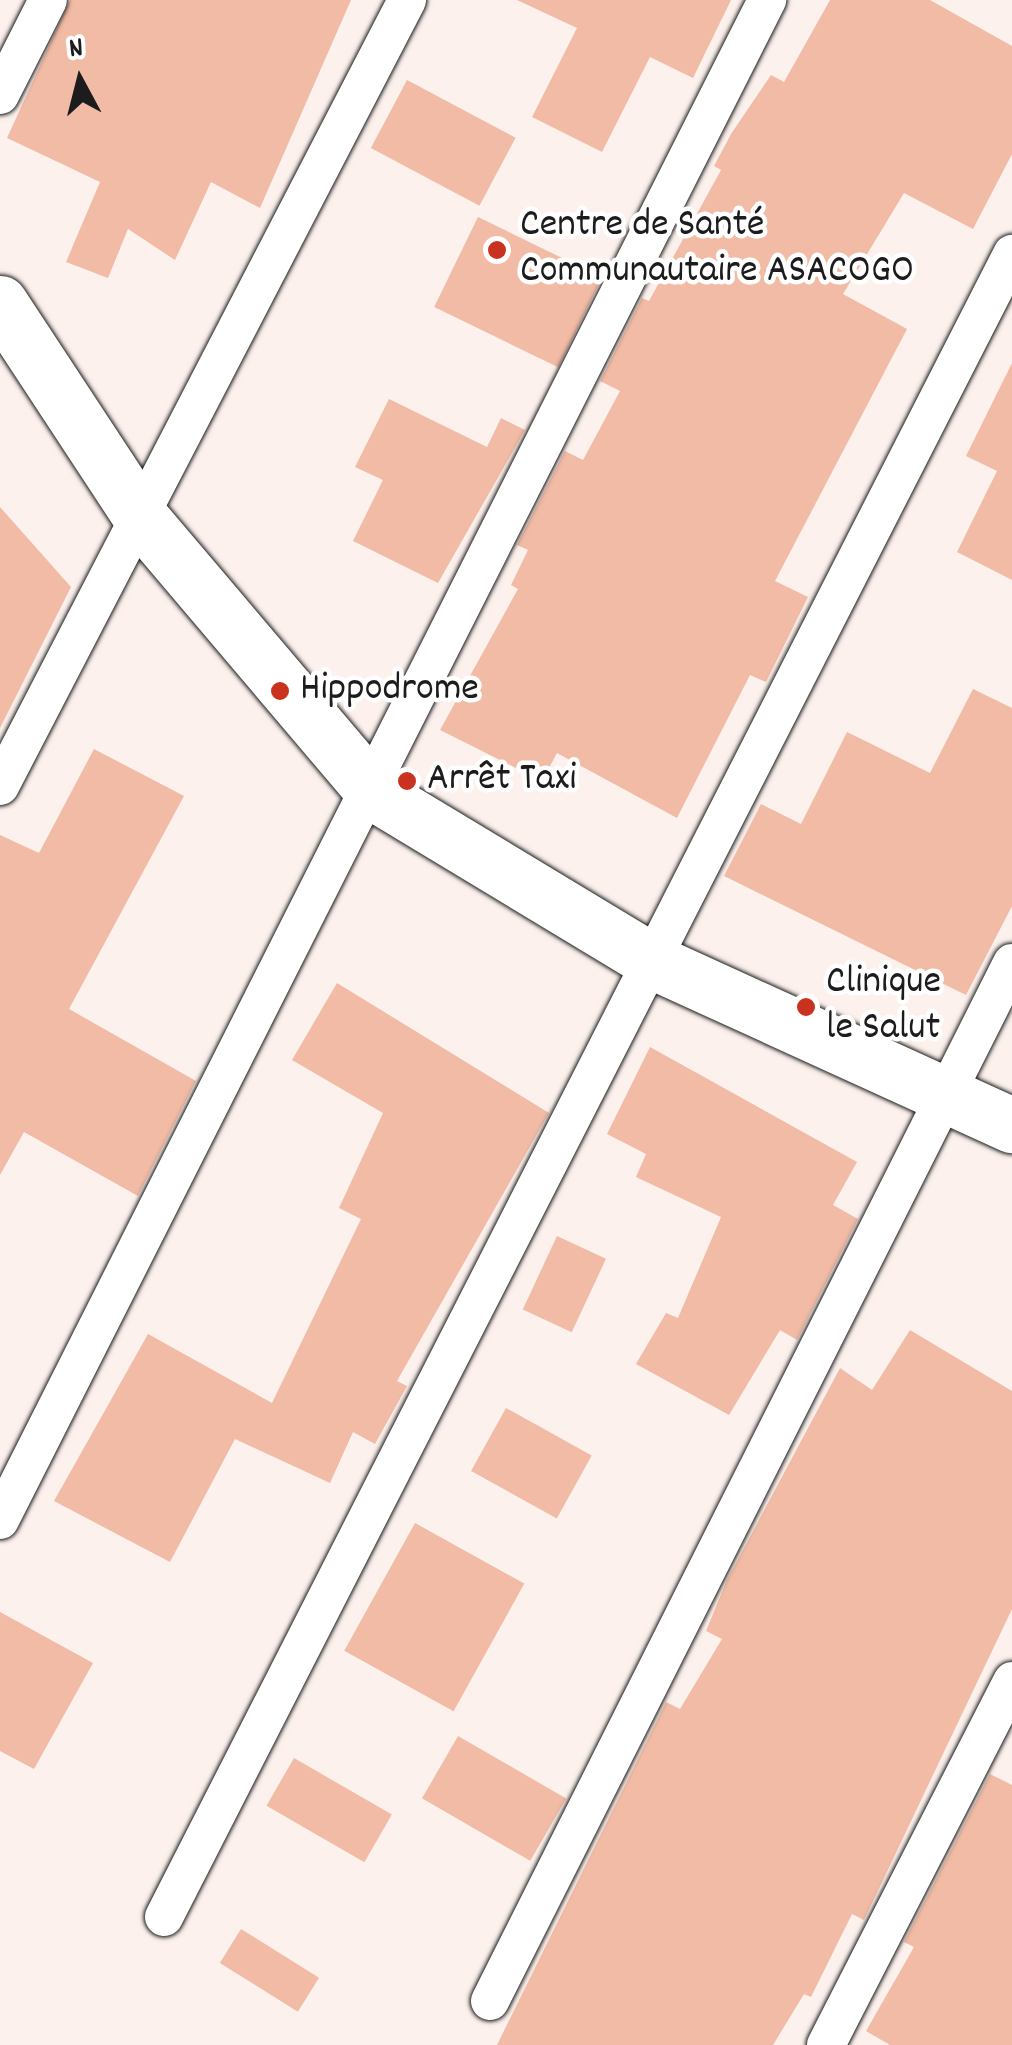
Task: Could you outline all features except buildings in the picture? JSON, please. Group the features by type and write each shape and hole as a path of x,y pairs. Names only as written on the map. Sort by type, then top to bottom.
{"street":[{"path":"0,95 48,0"},
{"path":"0,786 142,520 407,0"},
{"path":"0,1520 374,792 767,0"},
{"path":"164,1916 656,963 1012,254"},
{"path":"0,303 142,520 374,792 656,963 1012,1125"},
{"path":"490,2001 1012,963"},
{"path":"826,2045 1012,1681"}],"place":[{"name":"Centre de Santé Communautaire ASACOGO","path":"497,250"},
{"name":"Hippodrome","path":"280,691"},
{"name":"Arrêt Taxi","path":"407,781"},
{"name":"Clinique le Salut","path":"806,1007"}]}
